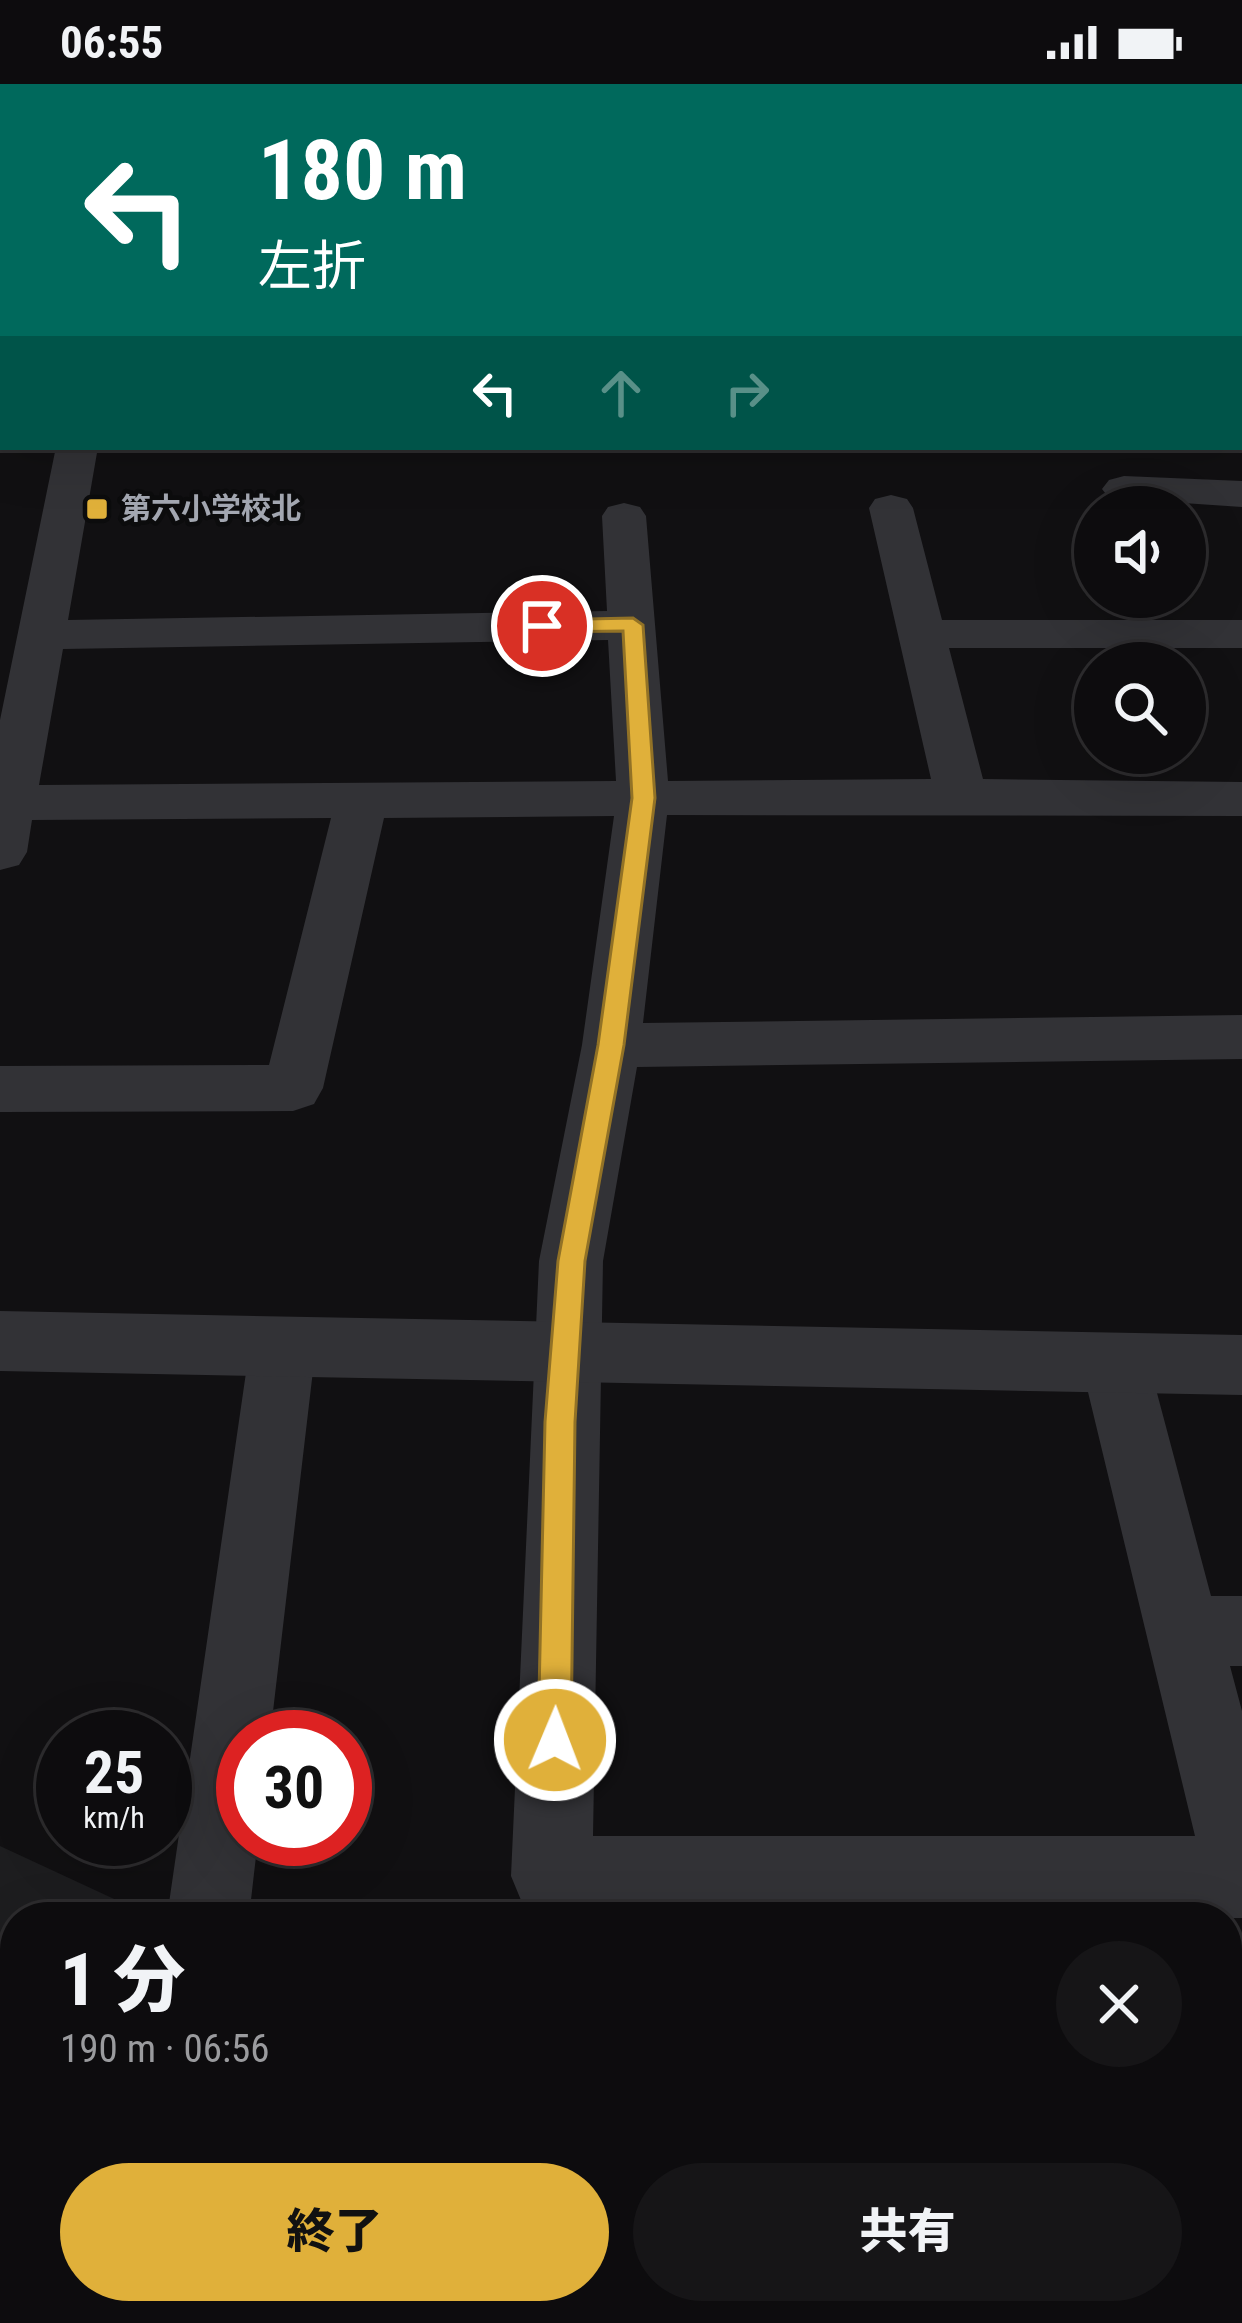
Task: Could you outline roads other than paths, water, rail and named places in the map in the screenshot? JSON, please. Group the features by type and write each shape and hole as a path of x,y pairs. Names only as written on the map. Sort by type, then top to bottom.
{"street":[{"path":"76,450 47,613 12,721 5,828 361,803 961,796 1242,799"},
{"path":"1206,492 1242,494"},
{"path":"891,508 961,796"},
{"path":"624,516 644,798 611,1045 572,1261 565,1350 551,1896 1242,1877"},
{"path":"0,592 47,613 633,625"},
{"path":"921,634 1242,634"},
{"path":"0,1089 293,1088 361,803"},
{"path":"611,1045 1242,1037"},
{"path":"0,1341 1242,1365"},
{"path":"210,1902 283,1345"},
{"path":"1115,1363 1213,1631 1242,1862"}],"place":[{"name":"第六小学校北","path":"97,509"}]}
